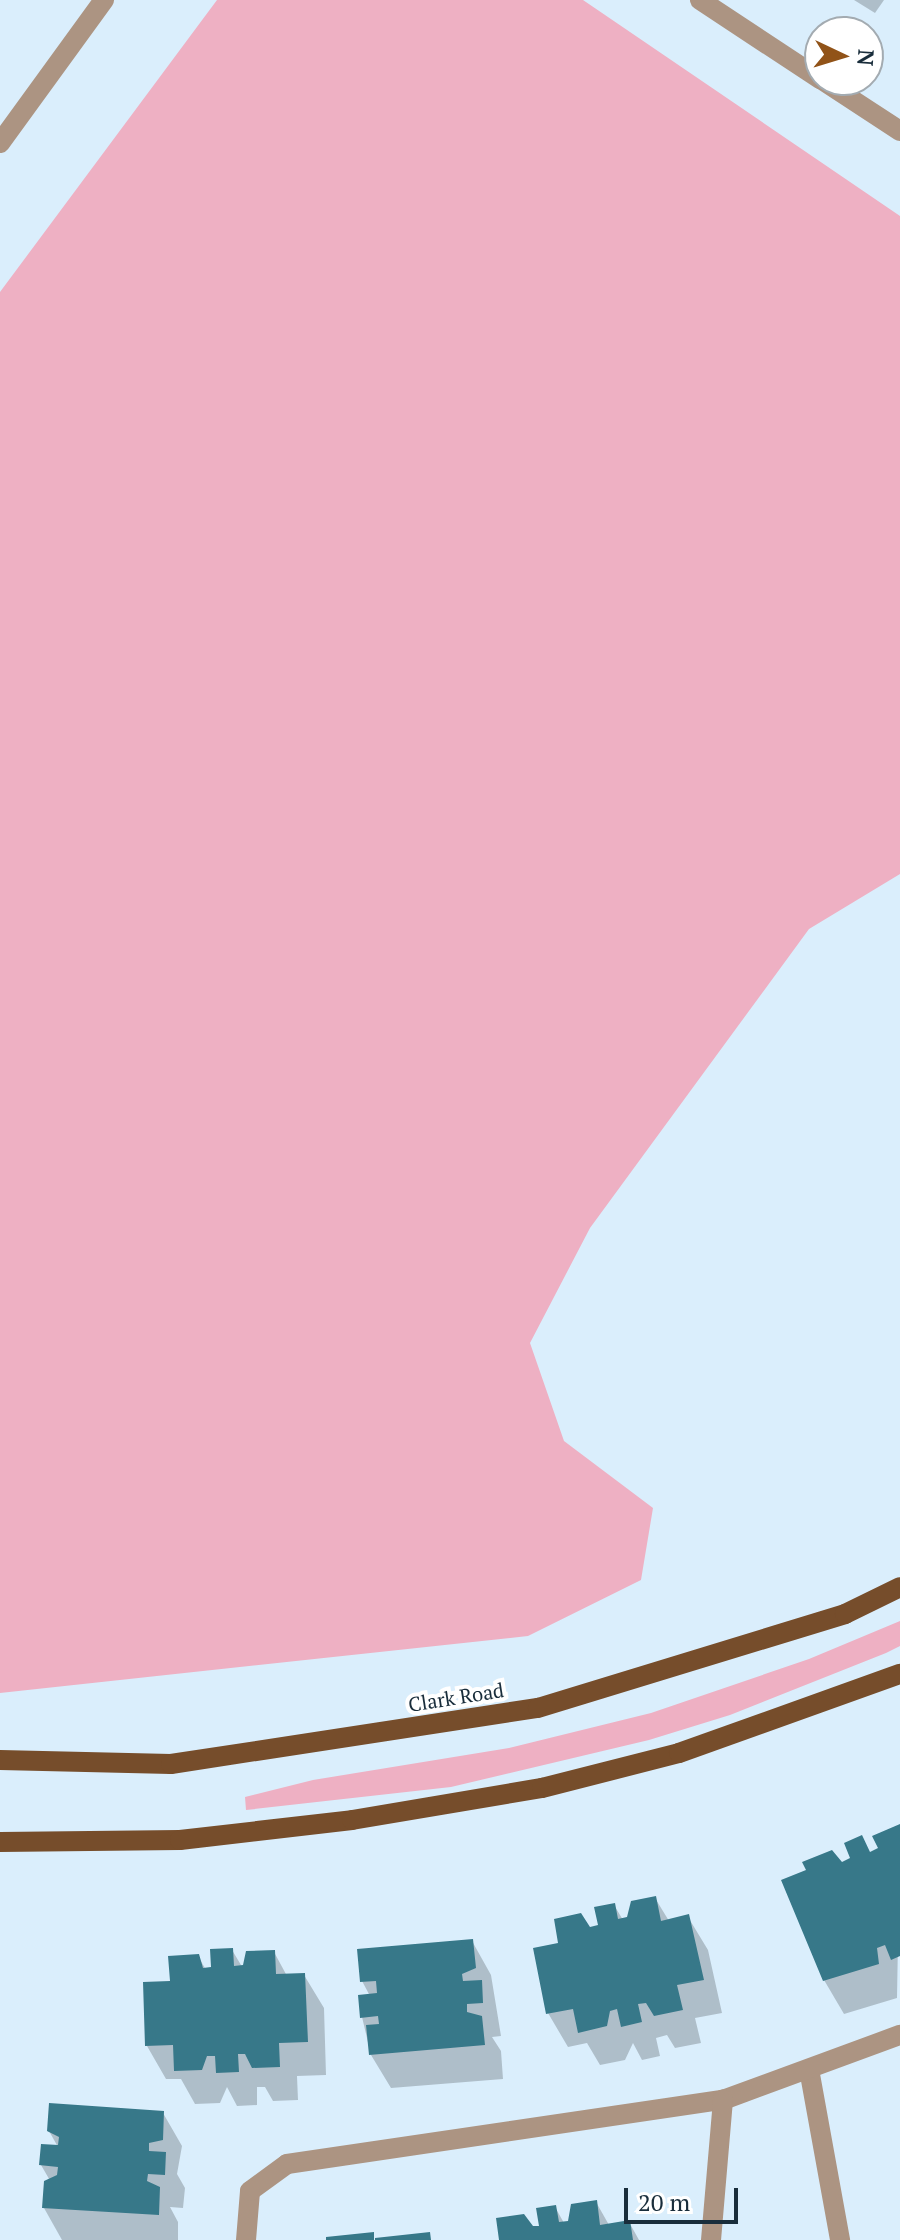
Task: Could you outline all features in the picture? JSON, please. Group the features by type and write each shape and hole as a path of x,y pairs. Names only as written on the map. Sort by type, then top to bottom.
{"main road":[{"name":"Clark Road","path":"0,1760 171,1764 538,1708 845,1614 900,1587"},
{"path":"0,1842 180,1840 352,1820 542,1788 679,1753 900,1674"}],"street":[{"path":"0,143 104,0"},
{"path":"700,0 804,68"},
{"path":"847,96 900,131"},
{"path":"246,2240 250,2191 287,2164 723,2100 900,2035"},
{"path":"809,2069 840,2240"},
{"path":"711,2240 723,2100"}],"shaded area":[{"path":"217,0 583,0 900,216 900,874 809,929 590,1228 530,1343 564,1441 653,1508 641,1580 528,1636 0,1693 0,292"},
{"path":"900,1621 900,1646 886,1653 730,1715 649,1740 451,1787 246,1810 245,1797 313,1780 509,1748 651,1713 809,1659"}],"building":[{"path":"900,1824 900,1956 891,1960 885,1945 877,1948 879,1964 823,1981 781,1880 806,1870 802,1862 832,1850 842,1862 850,1858 844,1843 862,1835 870,1852 878,1848 872,1836"},
{"path":"656,1896 661,1921 689,1914 704,1980 677,1985 683,2010 654,2016 646,2003 638,2004 642,2022 621,2027 617,2009 610,2011 607,2026 578,2033 573,2009 546,2014 533,1948 558,1943 554,1919 581,1913 590,1927 598,1925 594,1907 615,1903 618,1919 627,1917 631,1901"},
{"path":"473,1939 476,1968 462,1974 463,1981 482,1980 483,2003 467,2004 467,2012 482,2016 485,2045 369,2055 366,2025 379,2024 378,2016 360,2018 358,1995 377,1993 376,1981 360,1982 357,1949"},
{"path":"233,1948 234,1966 243,1965 246,1951 275,1950 276,1974 305,1973 308,2042 279,2043 280,2067 252,2068 245,2054 238,2054 239,2072 216,2073 215,2056 207,2056 202,2070 174,2071 173,2045 145,2046 143,1982 170,1981 168,1956 199,1954 203,1968 211,1967 210,1949"},
{"path":"49,2103 164,2111 163,2140 149,2143 149,2151 166,2152 165,2175 148,2174 147,2181 160,2187 159,2215 42,2208 44,2181 57,2175 58,2167 39,2165 41,2144 58,2145 59,2137 47,2131"},
{"path":"597,2200 600,2225 630,2220 633,2240 499,2240 496,2218 524,2214 533,2226 539,2226 536,2208 556,2205 559,2222 568,2221 571,2204"},
{"path":"374,2232 374,2240 326,2240 326,2237"},
{"path":"430,2232 431,2240 375,2240 375,2238"}]}
